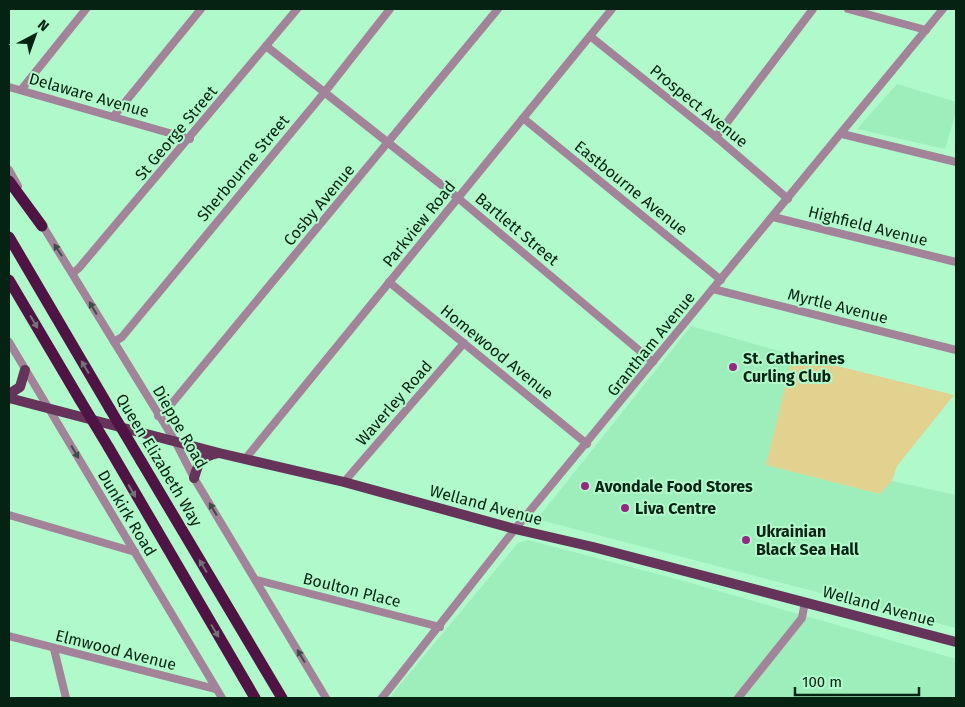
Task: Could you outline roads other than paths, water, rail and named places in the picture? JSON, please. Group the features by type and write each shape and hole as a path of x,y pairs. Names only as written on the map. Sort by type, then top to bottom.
{"highway":[{"path":"9,181 42,226"},
{"name":"Queen Elizabeth Way","path":"9,237 282,698"},
{"path":"9,280 255,698"}],"main road":[{"path":"9,396 20,387 25,370"},
{"name":"Welland Avenue","path":"9,396 50,410 219,453 344,482 515,529 594,547 956,642"},
{"path":"194,478 198,463 205,456 219,453"}],"street":[{"path":"21,90 86,9"},
{"path":"113,117 201,9"},
{"name":"St George Street","path":"73,273 80,268 190,139 297,9"},
{"name":"Sherbourne Street","path":"114,342 122,337 324,93 390,9"},
{"name":"Cosby Avenue","path":"158,416 164,412 498,9"},
{"name":"Parkview Road","path":"246,458 612,9"},
{"path":"716,136 813,9"},
{"path":"848,9 926,30"},
{"name":"Grantham Avenue","path":"382,698 440,627 515,529 587,444 943,9"},
{"name":"Prospect Avenue","path":"590,36 716,136 788,199"},
{"name":"Bartlett Street","path":"266,46 458,198 653,362"},
{"name":"Delaware Avenue","path":"9,86 190,139"},
{"name":"Eastbourne Avenue","path":"523,118 721,280"},
{"path":"842,134 956,162"},
{"name":"Dieppe Road","path":"9,170 174,441 194,478 326,698"},
{"name":"Highfield Avenue","path":"773,217 956,262"},
{"name":"Homewood Avenue","path":"389,282 587,444"},
{"name":"Myrtle Avenue","path":"713,289 956,350"},
{"name":"Dunkirk Road","path":"9,342 222,698"},
{"name":"Waverley Road","path":"344,482 464,343"},
{"path":"9,515 135,552"},
{"name":"Boulton Place","path":"256,580 440,627"},
{"path":"738,698 802,618 805,602"},
{"name":"Elmwood Avenue","path":"9,636 216,689"},
{"path":"54,649 66,698"}],"place":[{"name":"St. Catharines Curling Club","path":"733,367"},
{"name":"Avondale Food Stores","path":"585,486"},
{"name":"Liva Centre","path":"625,508"},
{"name":"Ukrainian Black Sea Hall","path":"746,540"}]}
